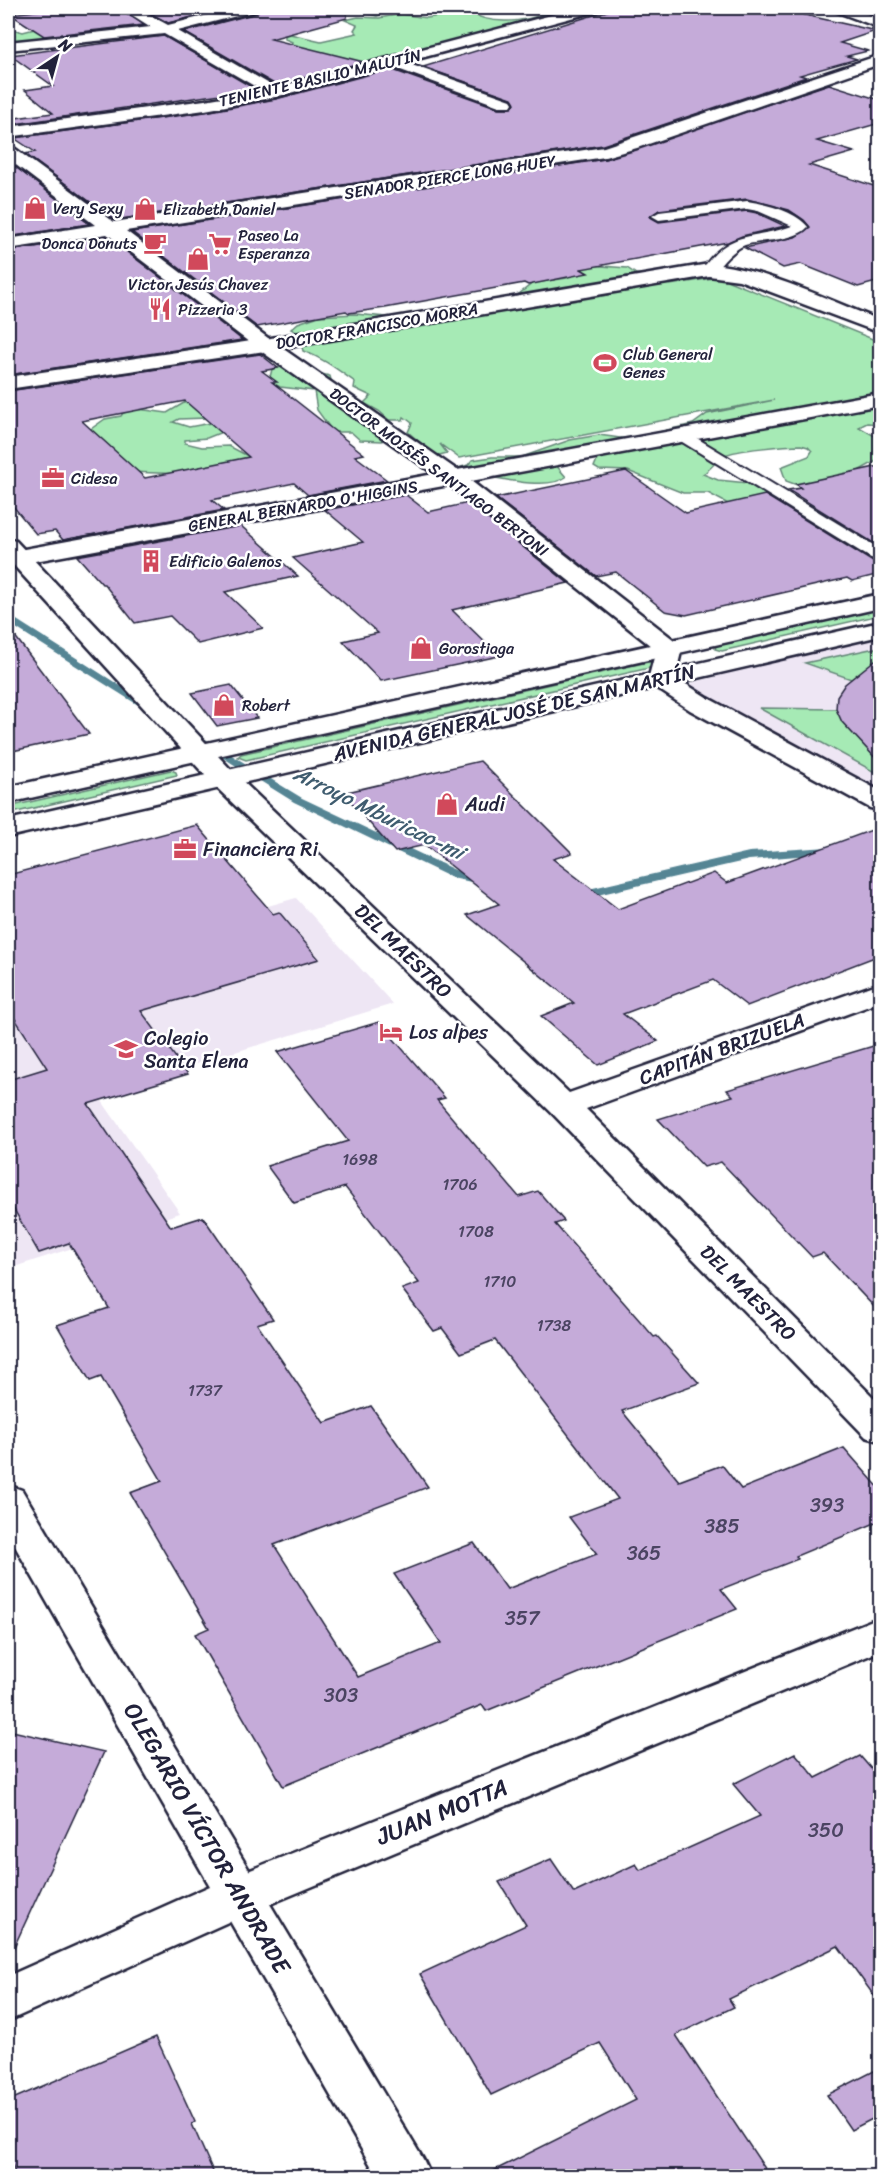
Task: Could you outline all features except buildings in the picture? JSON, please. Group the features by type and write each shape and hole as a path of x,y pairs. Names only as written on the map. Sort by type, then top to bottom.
{"main road":[{"path":"128,8 275,92"},
{"path":"8,46 164,30 251,8"},
{"name":"TENIENTE BASILIO MALUTÍN","path":"8,132 205,105 275,92 592,8"},
{"path":"840,8 880,24"},
{"name":"SENADOR PIERCE LONG HUEY","path":"8,244 605,152 880,59"},
{"path":"392,62 505,103"},
{"name":"DOCTOR MOISÉS SANTIAGO BERTONI","path":"8,151 265,345 455,479 669,648"},
{"name":"DOCTOR FRANCISCO MORRA","path":"8,384 265,345 709,270 728,271 746,276 880,327"},
{"name":"GENERAL BERNARDO O'HIGGINS","path":"11,554 455,479 880,399"},
{"name":"DEL MAESTRO","path":"11,554 224,779 564,1106 880,1427"},
{"name":"AVENIDA GENERAL JOSÉ DE SAN MARTÍN","path":"8,795 880,601"},
{"name":"AVENIDA GENERAL JOSÉ DE SAN MARTÍN","path":"8,829 880,629"},
{"path":"669,648 661,680 699,704 880,802"},
{"name":"CAPITÁN BRIZUELA","path":"564,1106 880,992"},
{"name":"OLEGARIO VÍCTOR ANDRADE","path":"8,1500 405,2176"},
{"name":"JUAN MOTTA","path":"8,1999 240,1895 880,1633"}],"lane":[{"path":"659,216 747,205 760,207 798,223 801,227 727,246 716,256 709,270"},
{"path":"685,436 880,556"}],"shaded area":[{"path":"880,637 880,788 690,687 693,682"},
{"name":"Colegio Santa Elena","path":"296,898 393,1004 97,1094 180,1213 8,1269 8,980"}],"green space":[{"path":"216,8 267,8 207,21 154,20 134,30 8,42 8,37 14,35 8,33 8,28 23,32 42,27 104,30 113,27 125,13 143,15"},
{"path":"343,8 403,8 377,16"},
{"path":"403,8 495,8 470,12 500,21 523,20 551,8 571,10 350,69 336,63 321,72 327,75 287,84 256,77 227,79 198,60 235,55 216,52 219,50 290,47 292,42 285,39 285,35 290,34 321,41 357,33 354,30 357,25 345,20 358,17 379,18 401,14 427,18 451,14 439,10"},
{"name":"Club General Genes","path":"589,265 627,268 636,274 673,278 668,283 670,285 719,277 880,342 880,396 872,400 880,405 880,424 867,423 859,427 880,439 880,459 858,471 868,489 880,490 880,516 862,515 825,523 807,523 805,518 807,507 817,499 808,489 786,481 781,467 809,456 812,451 801,445 731,453 722,457 703,474 718,480 758,484 784,499 753,504 730,505 708,493 683,493 628,471 599,470 594,467 597,460 592,456 555,464 566,477 544,483 514,481 458,471 458,468 468,465 472,460 522,457 570,440 599,435 620,438 637,437 693,424 707,414 774,400 459,458 440,444 447,453 436,456 408,432 412,423 404,417 403,420 389,420 379,411 364,403 371,396 354,388 355,382 330,365 303,351 299,336 291,329 298,323 319,316 355,314 397,318 515,297 533,283 567,278 577,268"},
{"path":"288,365 330,376 333,388 359,401 356,404 390,437 382,441 360,440 351,432 333,432 317,410 314,391 280,387 269,381 272,369"},
{"path":"189,400 206,418 179,419 173,422 189,427 216,422 232,428 207,438 185,440 185,443 202,447 229,446 257,461 185,474 129,472 88,431 105,419 121,416 123,413 138,409 167,413"},
{"path":"880,609 880,615 722,651 715,649 716,646"},
{"path":"880,647 880,665 851,679 805,663"},
{"path":"648,662 654,663 654,667 246,760 238,757 241,754"},
{"path":"759,708 836,709 872,746 880,750 880,775"},
{"path":"171,770 177,775 8,814 8,807"}],"waterway":[{"name":"Arroyo Mburicao-mi","path":"8,619 150,708"},
{"name":"Arroyo Mburicao-mi","path":"189,732 298,800 456,875 481,880"},
{"name":"Arroyo Mburicao-mi","path":"580,895 749,856 829,851"}],"place":[{"name":"Very Sexy","path":"35,208"},
{"name":"Elizabeth Daniel","path":"145,209"},
{"name":"Donca Donuts","path":"155,243"},
{"name":"Paseo La Esperanza","path":"220,244"},
{"name":"Victor Jesús Chavez","path":"198,259"},
{"name":"Pizzeria 3","path":"160,309"},
{"name":"Club General Genes","path":"605,363"},
{"name":"Cidesa","path":"53,478"},
{"name":"Edificio Galenos","path":"151,561"},
{"name":"Gorostiaga","path":"421,648"},
{"name":"Robert","path":"224,705"},
{"name":"Audi","path":"447,804"},
{"name":"Financiera Ri","path":"185,849"},
{"name":"Los alpes","path":"391,1032"},
{"name":"Colegio Santa Elena","path":"126,1049"}]}
